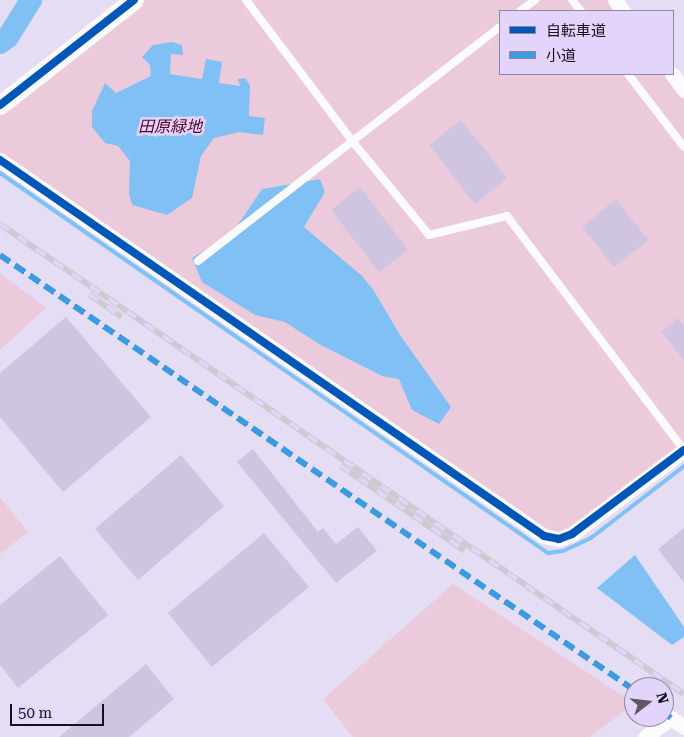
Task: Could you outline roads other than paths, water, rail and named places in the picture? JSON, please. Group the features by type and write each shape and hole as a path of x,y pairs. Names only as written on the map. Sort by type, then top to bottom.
{"street":[{"path":"0,105 134,0"},
{"path":"673,75 684,90"},
{"path":"0,160 544,536 559,539 572,534 684,450"},
{"path":"645,737 670,718 684,727"}],"lane":[{"path":"246,0 353,142 429,236 507,216 684,450"},
{"path":"521,10 535,0"},
{"path":"198,261 499,28"},
{"path":"629,75 684,147"}],"water":[{"path":"172,42 182,45 183,55 171,54 170,74 202,79 206,59 222,62 219,83 240,86 238,79 245,78 250,85 249,116 265,118 263,135 239,132 214,138 201,156 192,198 167,215 132,205 129,193 130,161 118,146 105,143 92,127 92,111 105,83 116,93 151,76 150,65 142,57 153,45"},
{"path":"320,179 325,192 304,227 362,276 374,291 400,335 451,407 439,424 412,410 399,379 382,376 319,344 285,322 255,315 202,282 192,258 231,235 262,189"},
{"path":"635,555 684,627 684,637 672,645 597,588"}],"waterway":[{"path":"0,43 8,37 31,0"},
{"path":"0,173 548,553 563,551 591,538 684,466"}],"railway":[{"path":"0,224 684,694"},
{"path":"89,294 122,317"},
{"path":"341,466 465,551"}],"park label":[{"name":"田原緑地","path":"170,127"}]}
